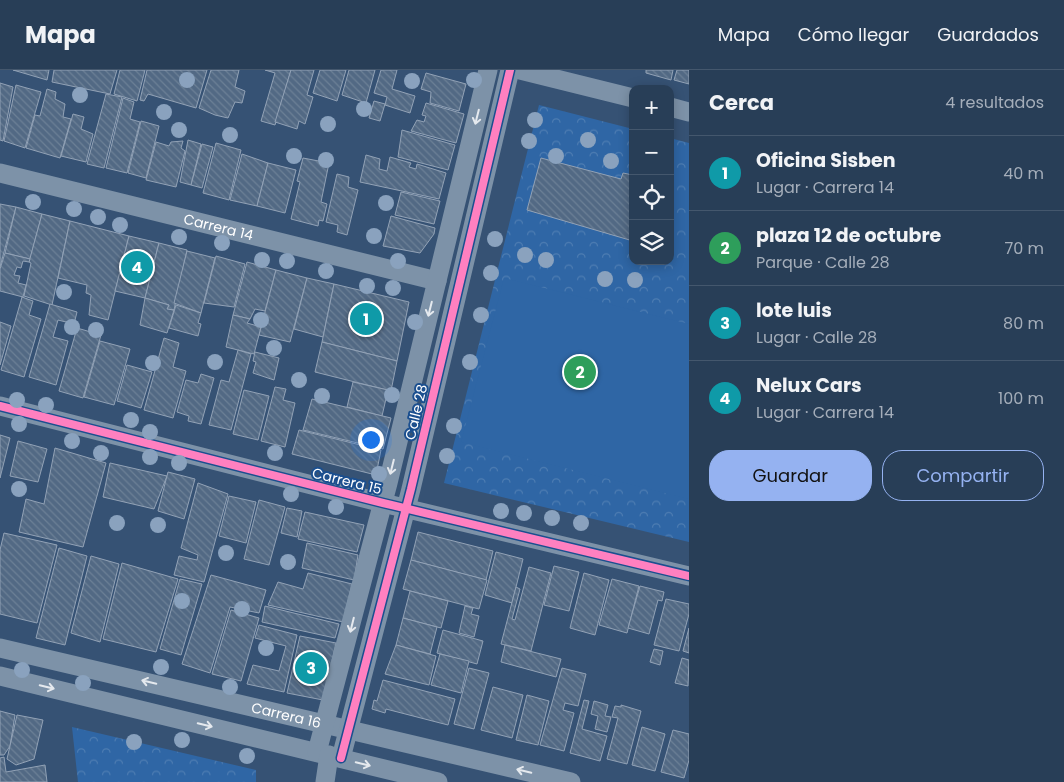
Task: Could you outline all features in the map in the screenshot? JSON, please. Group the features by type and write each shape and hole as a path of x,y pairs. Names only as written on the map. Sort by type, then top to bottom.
{"street":[{"name":"Calle 28","path":"329,755 326,724 383,503 488,70"},
{"name":"Calle 28","path":"329,755 350,729 406,508 510,70"},
{"path":"520,70 629,97"},
{"path":"674,108 689,112"},
{"name":"Carrera 14","path":"0,173 437,281"},
{"name":"Carrera 15","path":"0,406 383,503 689,576"},
{"name":"Carrera 16","path":"0,648 571,782"},
{"path":"0,676 438,782"},
{"path":"325,782 329,755"}],"green space":[{"path":"539,105 629,128 629,265 674,265 674,139 689,143 689,542 444,483"},
{"path":"504,278 689,324 689,499 461,442"},
{"path":"72,727 256,770 256,782 78,782"}],"building":[{"path":"13,70 49,70 47,80"},
{"path":"54,70 117,70 110,94 52,82"},
{"path":"120,70 145,70 137,101 114,94"},
{"path":"147,70 207,70 196,108 148,94 144,101 140,100"},
{"path":"211,70 239,70 235,87 245,91 242,103 235,102 228,118 199,108"},
{"path":"265,70 291,70 275,125 261,121 275,73"},
{"path":"291,70 314,70 307,95 313,97 305,124 299,121 297,129 275,122"},
{"path":"320,70 346,70 337,101 313,93"},
{"path":"349,70 375,70 366,103 342,95"},
{"path":"381,70 397,70 392,89 415,96 410,113 385,105 387,97 374,93"},
{"path":"646,70 673,70 671,80 646,73"},
{"path":"677,70 689,70 689,84 674,80"},
{"path":"426,73 466,84 459,111 430,103 431,92 421,89"},
{"path":"0,83 13,87 3,141 0,140"},
{"path":"16,85 41,92 25,148 4,141"},
{"path":"47,89 56,92 55,99 65,104 63,117 71,119 60,158 26,148 35,115 40,116"},
{"path":"106,94 122,97 104,168 87,164"},
{"path":"123,98 134,102 130,119 140,122 127,173 106,168"},
{"path":"374,101 385,104 380,121 369,118"},
{"path":"426,103 464,114 456,143 411,131 417,120 424,122 426,116 422,115"},
{"path":"73,114 84,117 81,129 93,134 86,162 61,156"},
{"path":"141,121 159,126 146,178 128,173"},
{"path":"402,130 455,145 448,170 398,157"},
{"path":"188,140 201,144 191,185 180,182"},
{"path":"183,141 181,148 185,151 176,187 146,180 156,142 169,146 171,142"},
{"path":"216,143 241,150 229,200 203,193"},
{"path":"202,144 213,147 202,188 191,185"},
{"path":"242,154 268,163 257,206 230,200"},
{"path":"366,155 380,159 379,169 387,171 390,157 411,163 409,167 416,169 417,164 446,173 439,199 360,182"},
{"path":"303,158 329,163 321,202 327,204 323,221 319,220 318,226 291,219 300,182 297,181"},
{"path":"541,158 621,179 623,173 629,174 629,240 527,210"},
{"path":"268,163 296,170 285,213 257,206"},
{"path":"337,174 349,177 348,187 358,190 347,235 337,232 338,225 326,222"},
{"path":"401,192 440,201 434,224 395,215"},
{"path":"0,204 16,207 0,267"},
{"path":"16,207 42,214 30,259 5,253"},
{"path":"42,214 70,221 52,305 24,296 31,263 29,262"},
{"path":"391,216 435,228 434,234 420,253 383,246"},
{"path":"70,221 129,236 108,320 89,315 91,295 86,293 87,285 58,278"},
{"path":"129,236 159,243 145,298 115,291"},
{"path":"159,243 187,250 174,310 167,309 169,305 145,298"},
{"path":"187,251 215,258 201,313 174,303"},
{"path":"5,253 30,259 29,262 23,261 21,268 17,267 14,275 20,276 18,283 26,285 23,297 0,291 0,269"},
{"path":"216,256 245,264 234,307 204,303"},
{"path":"247,262 276,270 265,311 255,309 250,319 233,315"},
{"path":"276,270 307,278 290,342 259,335"},
{"path":"307,278 334,284 323,337 294,329"},
{"path":"334,284 409,302 397,361 322,342"},
{"path":"22,297 33,301 29,315 41,319 24,377 1,370"},
{"path":"145,298 169,305 167,309 174,310 167,333 140,325"},
{"path":"50,304 77,312 74,324 58,320 53,337 68,341 56,385 29,377"},
{"path":"176,305 201,313 198,323 201,324 198,336 169,328"},
{"path":"233,315 250,319 247,323 261,327 254,354 226,347"},
{"path":"0,322 11,326 0,365"},
{"path":"77,328 101,335 83,398 59,391"},
{"path":"164,338 179,343 173,367 186,371 173,418 144,410"},
{"path":"100,341 130,349 114,405 84,397"},
{"path":"322,342 397,361 391,391 315,372"},
{"path":"238,350 251,354 231,430 209,425 221,380 229,382"},
{"path":"255,352 279,358 274,380 253,373 256,362 253,361"},
{"path":"127,365 152,372 141,408 117,401"},
{"path":"201,374 214,378 201,424 188,421 189,416 177,412 186,380 198,383"},
{"path":"353,382 388,390 382,416 347,407"},
{"path":"275,387 286,389 283,400 295,403 285,447 261,441"},
{"path":"244,390 269,396 258,440 233,434"},
{"path":"312,399 391,418 383,449 303,430"},
{"path":"299,430 381,450 376,475 292,454"},
{"path":"0,435 10,438 0,478"},
{"path":"18,441 47,449 38,482 10,476"},
{"path":"55,448 106,463 83,547 19,532 26,499 44,504"},
{"path":"110,463 167,476 154,509 103,497"},
{"path":"168,472 195,479 184,519 158,511"},
{"path":"198,483 228,494 204,582 174,575 179,556 197,560 198,555 181,548"},
{"path":"229,496 256,502 246,543 219,536"},
{"path":"259,500 285,507 269,565 244,559"},
{"path":"287,508 302,511 297,537 281,533"},
{"path":"305,512 364,525 357,552 298,539"},
{"path":"418,532 493,551 486,580 411,560"},
{"path":"4,533 57,545 37,623 0,614 0,550"},
{"path":"307,543 358,555 354,580 302,568"},
{"path":"59,548 87,556 65,645 36,638"},
{"path":"496,552 523,559 512,603 485,595"},
{"path":"91,556 119,564 100,642 71,633"},
{"path":"411,560 487,580 479,609 403,589"},
{"path":"122,563 178,579 156,652 103,639"},
{"path":"554,566 579,572 569,611 544,605"},
{"path":"529,567 551,573 531,651 501,644 516,587 520,589 512,619 515,620"},
{"path":"308,573 352,584 343,622 268,605 278,582 303,589"},
{"path":"584,573 609,580 595,635 570,628"},
{"path":"211,575 266,590 259,613 230,607 210,673 182,664"},
{"path":"180,579 202,584 181,655 160,649"},
{"path":"612,579 639,586 627,633 599,625"},
{"path":"640,586 664,592 662,601 658,600 649,634 628,628"},
{"path":"410,591 448,601 441,628 403,618"},
{"path":"666,599 689,604 689,614 679,651 654,645"},
{"path":"265,606 339,624 335,638 262,622"},
{"path":"465,606 473,608 471,614 479,616 474,637 459,633"},
{"path":"231,610 259,618 241,681 212,674"},
{"path":"403,618 437,627 430,654 396,645"},
{"path":"259,625 297,635 284,692 247,684 253,665 279,671 286,646 255,638"},
{"path":"689,628 689,653 683,651"},
{"path":"443,630 483,641 477,664 437,653"},
{"path":"300,636 336,643 323,700 287,693"},
{"path":"396,645 436,656 429,685 385,674"},
{"path":"505,645 561,659 556,677 501,662"},
{"path":"654,649 663,651 660,665 650,662"},
{"path":"440,654 469,661 461,693 431,685"},
{"path":"682,658 689,660 688,686 675,683"},
{"path":"469,668 489,673 474,729 454,724"},
{"path":"562,668 586,674 578,706 565,703 563,710 574,713 564,751 540,745"},
{"path":"383,680 455,699 448,725 386,709 385,713 372,709 374,700 377,701"},
{"path":"493,687 523,695 512,738 481,730"},
{"path":"527,695 549,701 538,745 516,740"},
{"path":"584,700 589,701 582,729 607,736 600,761 570,753"},
{"path":"594,701 608,705 605,716 611,717 607,732 595,729 598,716 591,714"},
{"path":"621,705 641,711 627,764 607,759 618,718 612,717 615,706 621,707"},
{"path":"0,711 15,715 10,746 4,755 0,755"},
{"path":"17,715 43,720 34,759 16,765 7,759"},
{"path":"642,727 665,734 655,771 632,765"},
{"path":"673,730 689,734 689,760 684,778 661,772"},
{"path":"4,757 6,772 45,765 47,782 0,782 0,758"}],"cycle path":[{"path":"341,758 411,489 510,70"},
{"path":"0,406 383,503 689,576"}],"place":[{"name":"Nelux Cars","path":"137,267"},
{"name":"Oficina Sisben","path":"366,319"},
{"name":"plaza 12 de octubre","path":"580,372"},
{"name":"lote luis","path":"311,668"}]}
